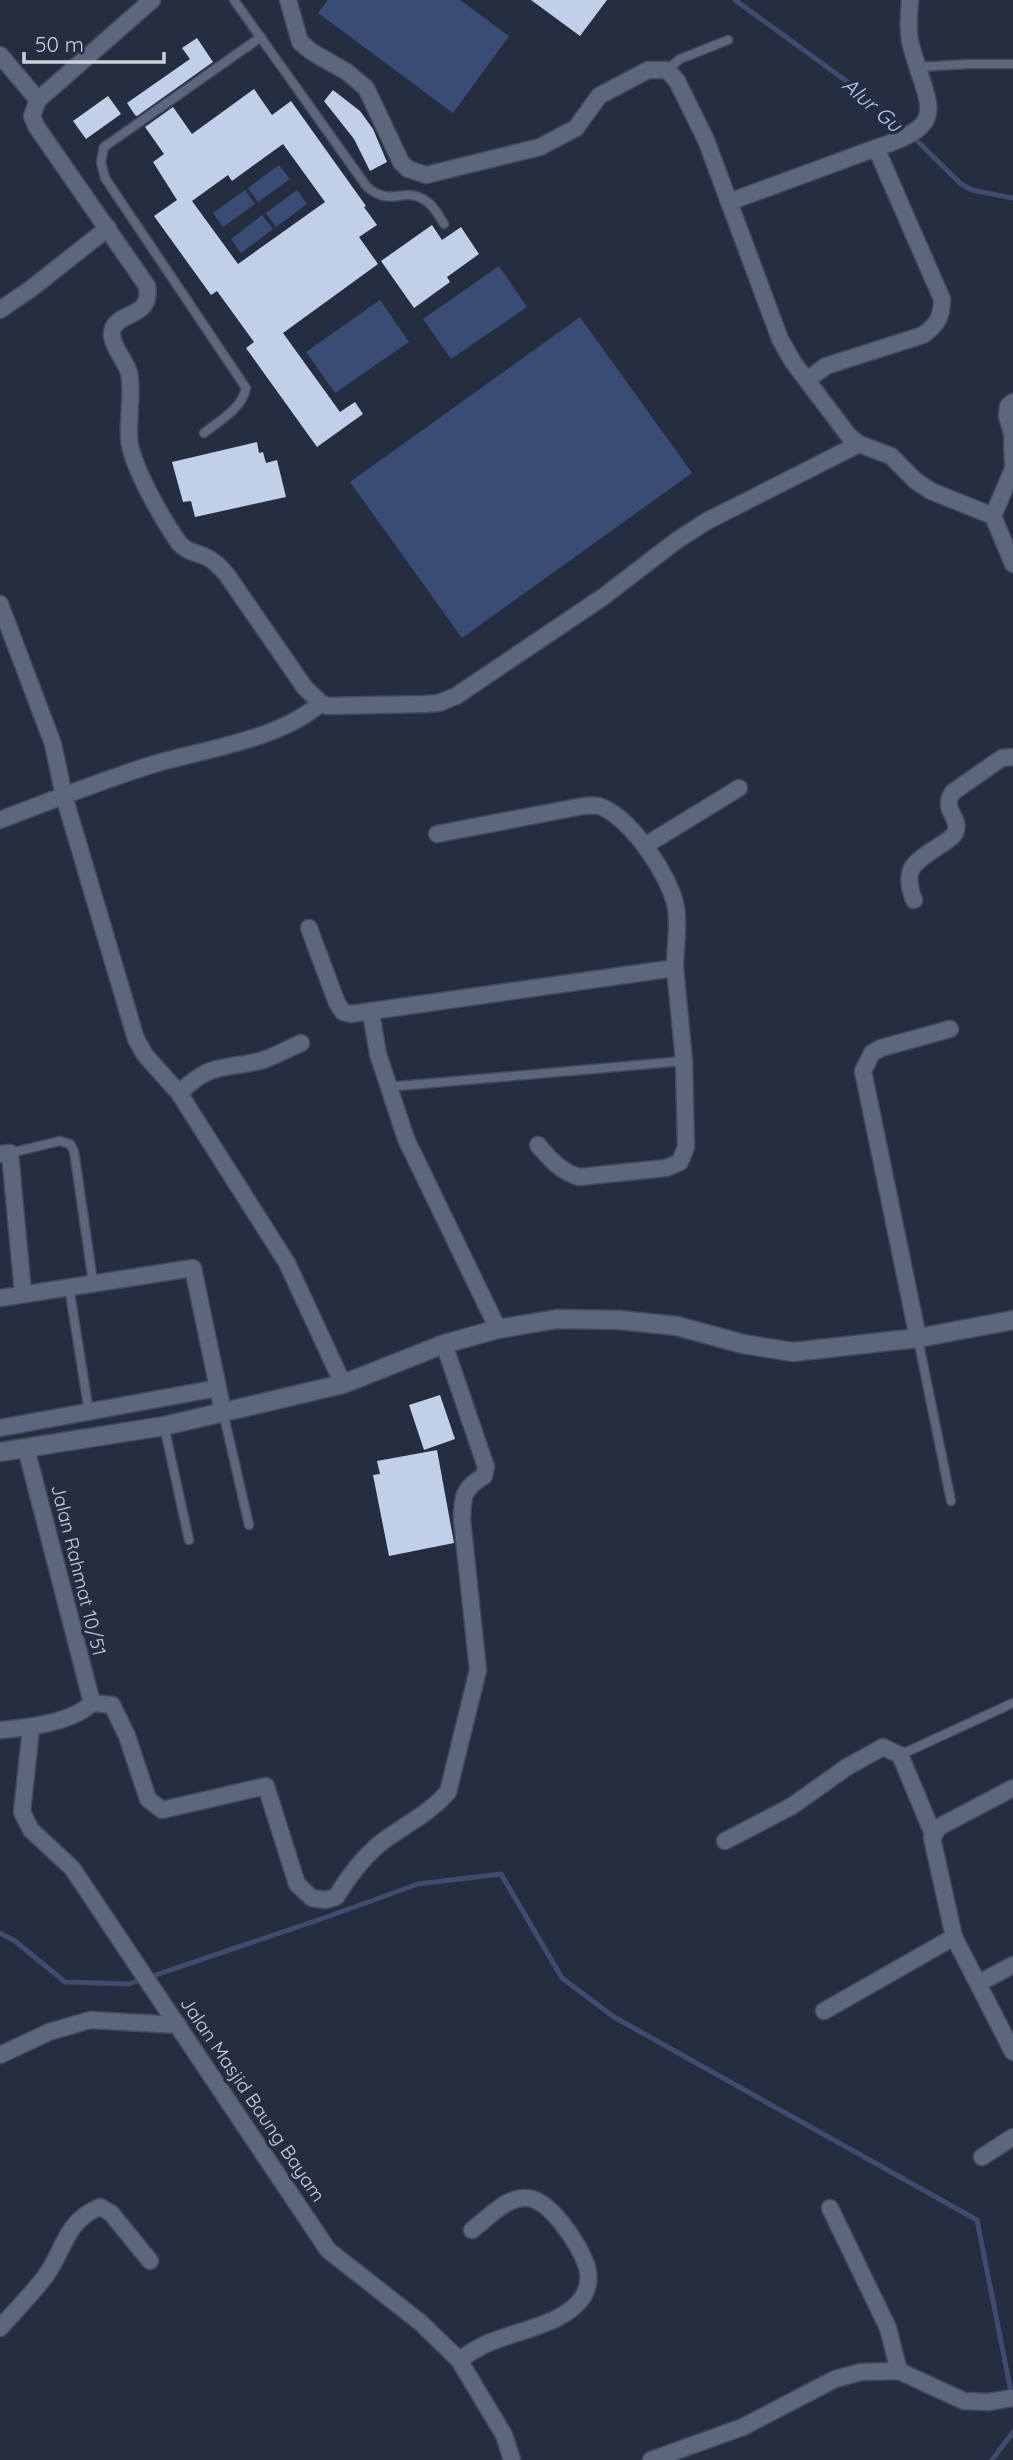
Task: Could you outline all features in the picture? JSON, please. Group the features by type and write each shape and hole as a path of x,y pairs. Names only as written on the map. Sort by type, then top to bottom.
{"street":[{"path":"152,0 38,100 32,116 36,126 143,278 149,294 144,306 112,329 112,336 129,372 129,438 134,460 179,544 185,550 216,562 305,688 320,703 338,706 424,704 439,703 456,696 603,597 676,541 707,521 859,444"},
{"path":"288,0 300,42 347,72 366,88 401,162 408,169 426,175 523,153 552,142 576,128 599,96 648,70 667,71 677,81 706,140 780,339 841,427 859,444 891,456 916,481 931,491 993,516"},
{"path":"729,202 919,131 927,120 929,108 911,48 910,0"},
{"path":"0,55 38,100"},
{"path":"807,380 826,366 923,335 936,326 942,313 942,299 876,148"},
{"path":"0,310 108,228"},
{"path":"1013,402 1008,406 1007,416 1012,433 1013,468 993,516 1013,564"},
{"path":"0,604 53,744 64,796 136,1039 145,1055 179,1093 288,1263 343,1384"},
{"path":"0,820 150,765 241,742 294,721 308,714 320,703"},
{"path":"915,900 909,886 909,873 914,863 956,832 956,823 948,806 953,792 1002,758 1013,757"},
{"path":"646,845 739,788"},
{"path":"437,834 583,806 599,806 626,823 646,845 666,881 676,907 675,968 684,1061 686,1147 680,1162 666,1168 579,1177 555,1165 538,1145"},
{"path":"309,928 337,1003 343,1012 351,1014 675,968"},
{"path":"371,1013 387,1087 406,1139 498,1329"},
{"path":"918,1338 863,1070 872,1053 881,1048 950,1029"},
{"path":"179,1093 209,1070 263,1060 300,1043"},
{"path":"5,1153 23,1293"},
{"path":"0,1298 193,1268 223,1412"},
{"path":"0,1452 164,1426 343,1384 444,1344 498,1329 557,1319 619,1320 677,1326 743,1344 793,1352 918,1338 1013,1320"},
{"path":"0,1730 31,1728 84,1711 92,1703 112,1705 127,1736 148,1799 162,1810 266,1786 297,1884 312,1898 325,1900 336,1897 345,1882 377,1846 436,1807 448,1792 478,1671 461,1520 463,1494 472,1483 484,1476 486,1467 444,1344"},
{"path":"0,1428 218,1388"},
{"name":"Jalan Rahmat 10/51","path":"26,1448 92,1703"},
{"name":"Jalan Masjid Baung Bayam","path":"31,1728 22,1812 31,1830 72,1868 328,2250 421,2323 458,2360 504,2435 512,2460"},
{"path":"725,1841 792,1806 847,1767 883,1747 900,1755 933,1834 932,1843 954,1937 1013,2052"},
{"path":"933,1834 939,1827 1013,1788"},
{"path":"824,2011 954,1937"},
{"path":"979,1983 1013,1965"},
{"path":"0,2055 49,2032 90,2020 178,2025"},
{"path":"982,2157 1013,2137"},
{"path":"458,2360 482,2346 546,2323 571,2310 588,2288 587,2268 570,2235 544,2203 528,2197 511,2200 472,2230"},
{"path":"0,2328 46,2276 64,2239 89,2211 100,2207 110,2213 149,2262"},
{"path":"830,2208 888,2328 899,2371"},
{"path":"650,2460 743,2427 835,2379 861,2372 899,2371 964,2401 988,2402 1013,2398"}],"lane":[{"path":"234,0 367,187 382,197 414,195 422,198 431,205 444,224"},
{"path":"204,432 239,405 246,388 105,178 100,162 104,147 261,37"},
{"path":"667,71 680,59 728,40"},
{"path":"918,67 1013,64"},
{"path":"387,1087 684,1061"},
{"path":"5,1153 60,1141 69,1144 74,1151 93,1282"},
{"path":"68,1286 89,1412"},
{"path":"918,1338 951,1501"},
{"path":"223,1412 249,1525"},
{"path":"164,1426 189,1540"},
{"path":"900,1755 1013,1703"}],"shaded area":[{"path":"328,0 460,0 509,36 453,113 318,13"},
{"path":"279,165 290,179 258,202 248,188"},
{"path":"245,190 255,204 223,227 213,213"},
{"path":"297,190 307,204 276,227 266,213"},
{"path":"262,215 273,229 241,253 231,239"},
{"path":"499,266 527,307 451,359 423,319"},
{"path":"380,300 409,342 335,393 306,352"},
{"path":"580,317 692,473 462,638 350,482"}],"building":[{"path":"531,0 607,0 580,36"},
{"path":"197,38 213,62 135,115 127,103 190,59 182,48"},
{"path":"254,89 272,115 291,101 377,225 359,237 378,264 283,333 340,412 355,402 363,414 317,447 246,348 254,342 217,291 211,295 154,216 177,200 153,162 164,154 145,127 173,107 192,134","holes":["283,144 325,202 238,264 192,201 228,175 232,181"]},
{"path":"333,90 360,111 373,129 387,162 370,171 354,139 324,101"},
{"path":"108,96 121,114 86,139 73,121"},
{"path":"432,225 442,240 461,227 479,254 447,277 450,282 414,308 381,261"},
{"path":"257,442 259,453 263,452 266,463 277,460 286,497 195,517 191,501 183,502 172,462"},
{"path":"440,1395 455,1439 424,1450 409,1405"},
{"path":"437,1450 454,1543 389,1556 373,1475 380,1474 377,1461"}],"waterway":[{"name":"Alur Gu","path":"735,0 849,83 904,128 961,184 972,190 1013,198"},
{"path":"0,1933 15,1941 65,1982 129,1984 418,1884 501,1874 562,1978 614,2017 977,2220 1012,2397"},
{"path":"992,2460 1013,2432"}]}
